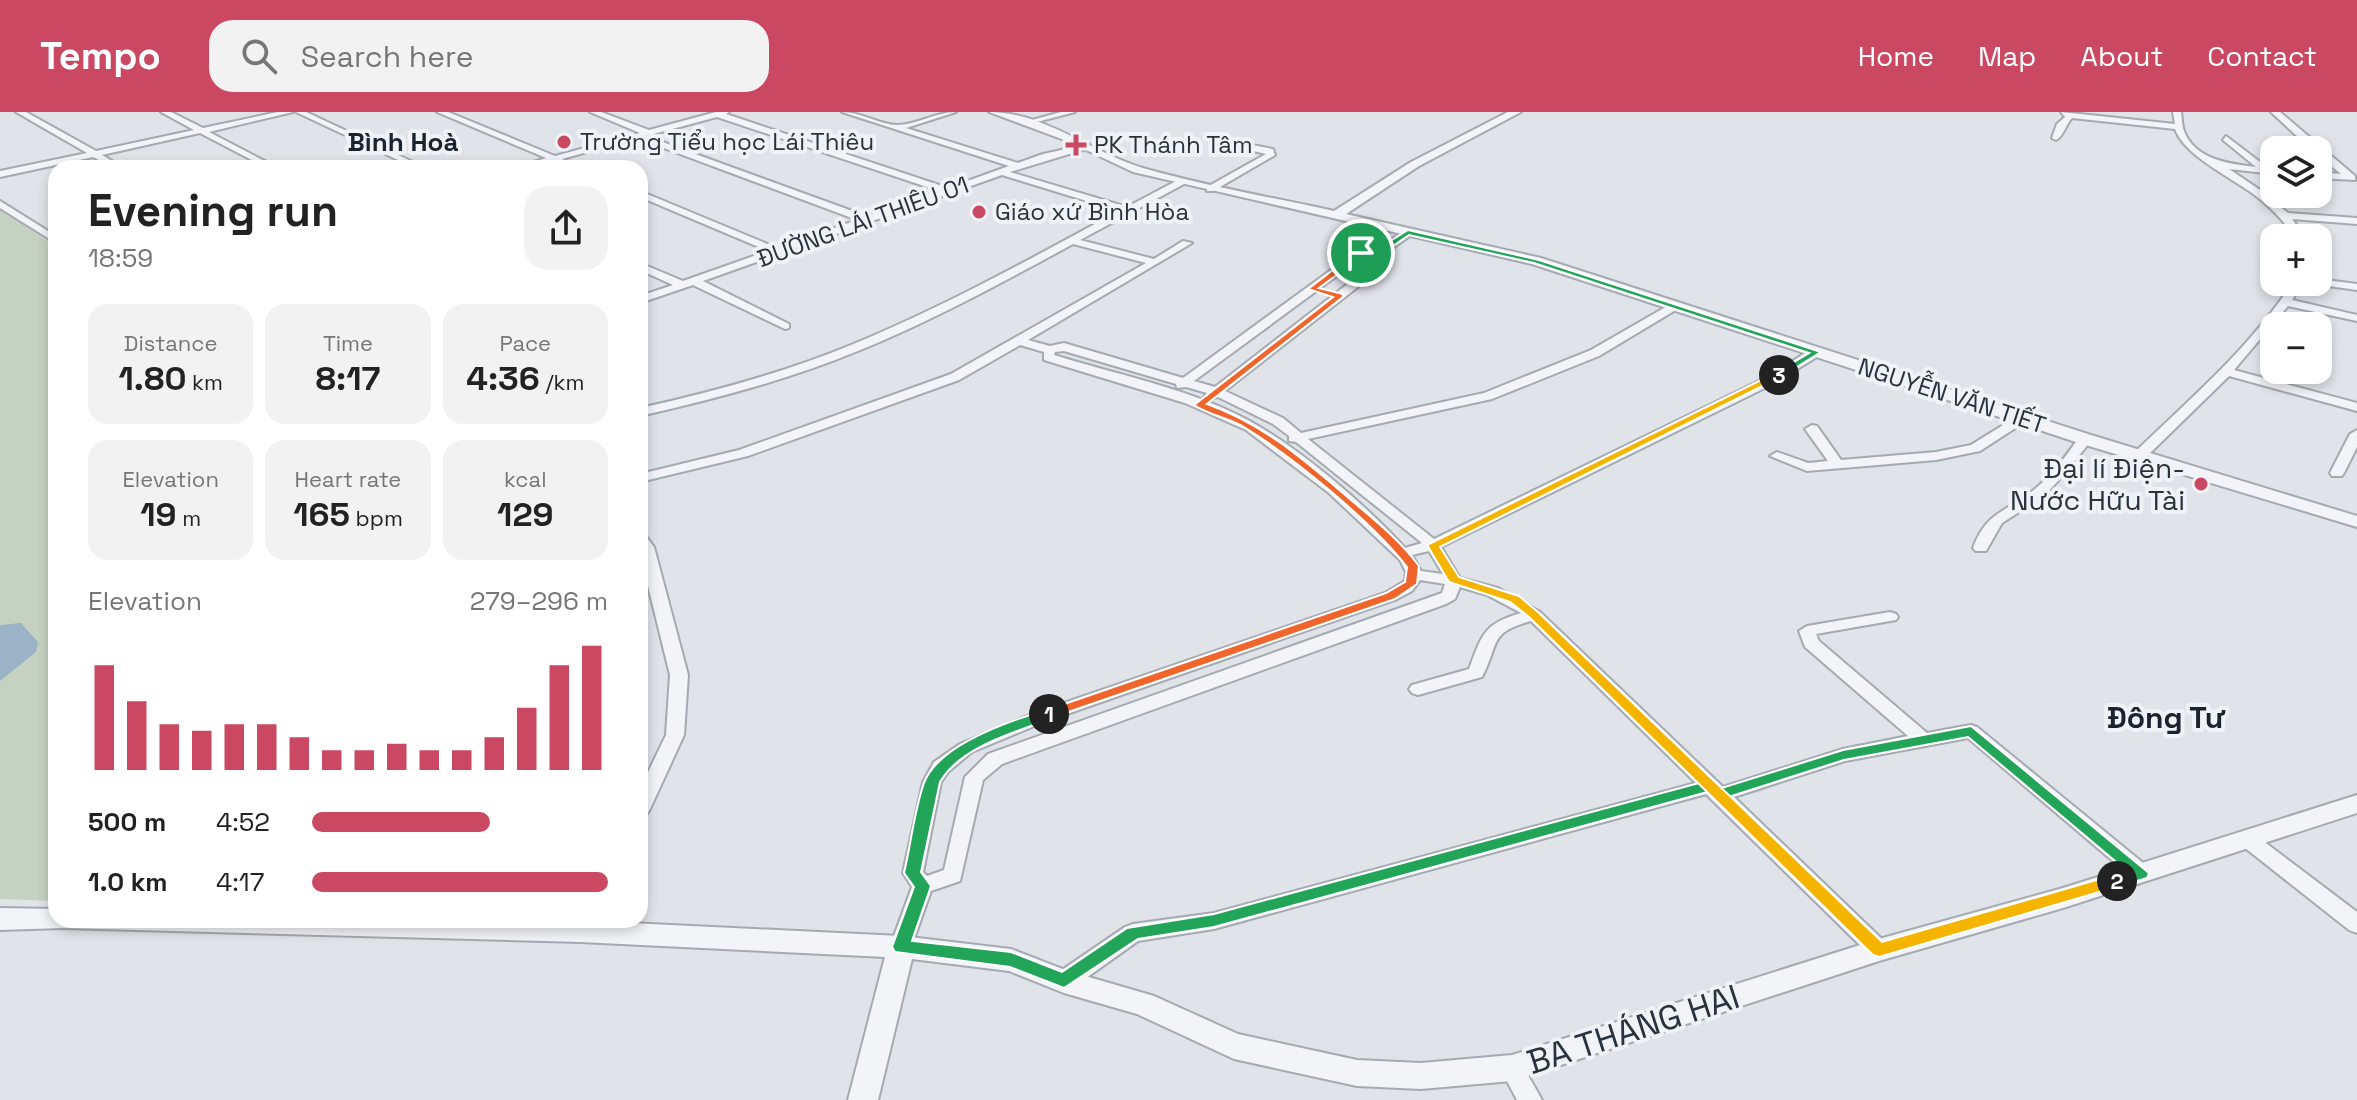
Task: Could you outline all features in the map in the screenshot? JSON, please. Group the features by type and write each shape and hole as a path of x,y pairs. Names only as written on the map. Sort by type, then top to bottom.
{"street":[{"path":"20,112 106,160"},
{"path":"165,112 259,160"},
{"path":"67,160 289,112"},
{"path":"300,112 405,160"},
{"path":"441,112 553,159"},
{"path":"594,112 649,133"},
{"path":"846,112 1018,166"},
{"path":"898,128 952,112"},
{"name":"NGUYỄN VĂN TIẾT","path":"994,112 1029,122 1137,170 1536,261 2085,439 2357,522"},
{"path":"1029,122 1071,112"},
{"path":"1335,216 1415,164 1514,112"},
{"path":"2177,112 2179,127 2195,150 2222,166 2291,224"},
{"path":"2275,112 2302,136"},
{"path":"549,160 721,113 949,191"},
{"path":"2066,113 2179,127"},
{"path":"2056,138 2061,124 2069,117 2066,113"},
{"path":"638,136 867,220"},
{"path":"2226,138 2260,163"},
{"path":"1210,189 1271,155 1270,151 1219,140"},
{"name":"ĐƯỜNG LÁI THIÊU 01","path":"648,297 1018,166 1086,146"},
{"path":"2332,161 2354,178"},
{"path":"0,174 48,164"},
{"path":"2222,166 2260,169"},
{"path":"1002,172 1127,210"},
{"path":"2332,176 2354,178"},
{"path":"648,410 773,379 856,347 916,321 1181,182"},
{"path":"648,197 778,252"},
{"path":"0,204 48,235"},
{"path":"2285,216 2357,221"},
{"path":"1167,396 1361,253 1381,251 1408,233"},
{"path":"1070,240 1155,262"},
{"path":"648,476 743,453 955,377 1187,243"},
{"path":"1199,405 1387,259 1381,251"},
{"path":"648,269 785,326"},
{"path":"2332,284 2357,287"},
{"path":"1312,289 1340,296"},
{"path":"2140,455 2224,371 2290,296"},
{"path":"2287,302 2357,318"},
{"path":"1278,443 1488,396 1595,353 1675,306"},
{"path":"1249,335 1279,343"},
{"path":"923,886 953,875 974,777 995,759 1440,601 1449,596 1454,580 1433,545 1301,436 1263,413 1217,392 1185,382 1064,347 1050,350 1020,341"},
{"path":"1050,350 1048,357 1236,418 1278,443 1404,553 1415,575"},
{"path":"1404,553 1433,545 1769,381 1816,352"},
{"path":"2224,371 2357,407"},
{"path":"1777,456 1800,467 1965,451 2021,418"},
{"path":"1812,429 1838,465"},
{"path":"2337,473 2357,434"},
{"path":"1981,548 1986,530 2006,510 2035,496 2057,476 2085,439"},
{"path":"648,555 679,675 675,735 648,792"},
{"path":"1415,575 1454,580 1514,599 1534,615 1879,950"},
{"path":"923,886 913,873 932,782 941,767 966,748 1038,718 1391,596 1411,584 1415,575"},
{"path":"1418,689 1476,673 1485,640 1500,624 1534,615"},
{"path":"1890,617 1807,631 1811,643 1924,740"},
{"path":"1064,981 1133,933 1227,917 1843,755 1971,731 2141,873"},
{"name":"BA THÁNG HAI","path":"613,928 901,947 1011,960 1064,981 1144,1004 1234,1046 1357,1073 1421,1076 1512,1068 1879,950 2141,873 2357,804"},
{"path":"2247,839 2357,924"},
{"path":"863,1100 901,947 923,886"},
{"path":"0,919 48,920"},
{"path":"1512,1068 1530,1100"}],"green space":[{"path":"0,208 48,241 48,901 0,899"}],"water":[{"path":"21,623 38,642 36,652 0,681 0,625"}],"place":[{"name":"Trường Tiểu học Lái Thiêu","path":"564,142"},
{"name":"PK Thánh Tâm","path":"1076,145"},
{"name":"Giáo xứ Bình Hòa","path":"979,212"},
{"name":"Đại lí Điện- Nước Hữu Tài","path":"2201,484"}],"district":[{"name":"Bình Hoà","path":"403,142"},
{"name":"Đông Tư","path":"2166,718"}],"route":[{"path":"1361,253 1312,289 1340,296 1199,405 1236,418 1278,443 1395,543 1413,566 1415,575 1411,584 1391,596 1038,718 966,748 952,757 932,782 913,873 923,886 901,947 1011,960 1064,981 1133,933 1214,921 1439,862 1637,805 1710,786 1719,795 1843,755 1971,731 2141,873 1879,950 1719,795 1534,615 1514,599 1454,580 1451,570 1433,545 1769,381 1816,352 1536,261 1418,235 1408,233 1381,251 1361,253"}]}
